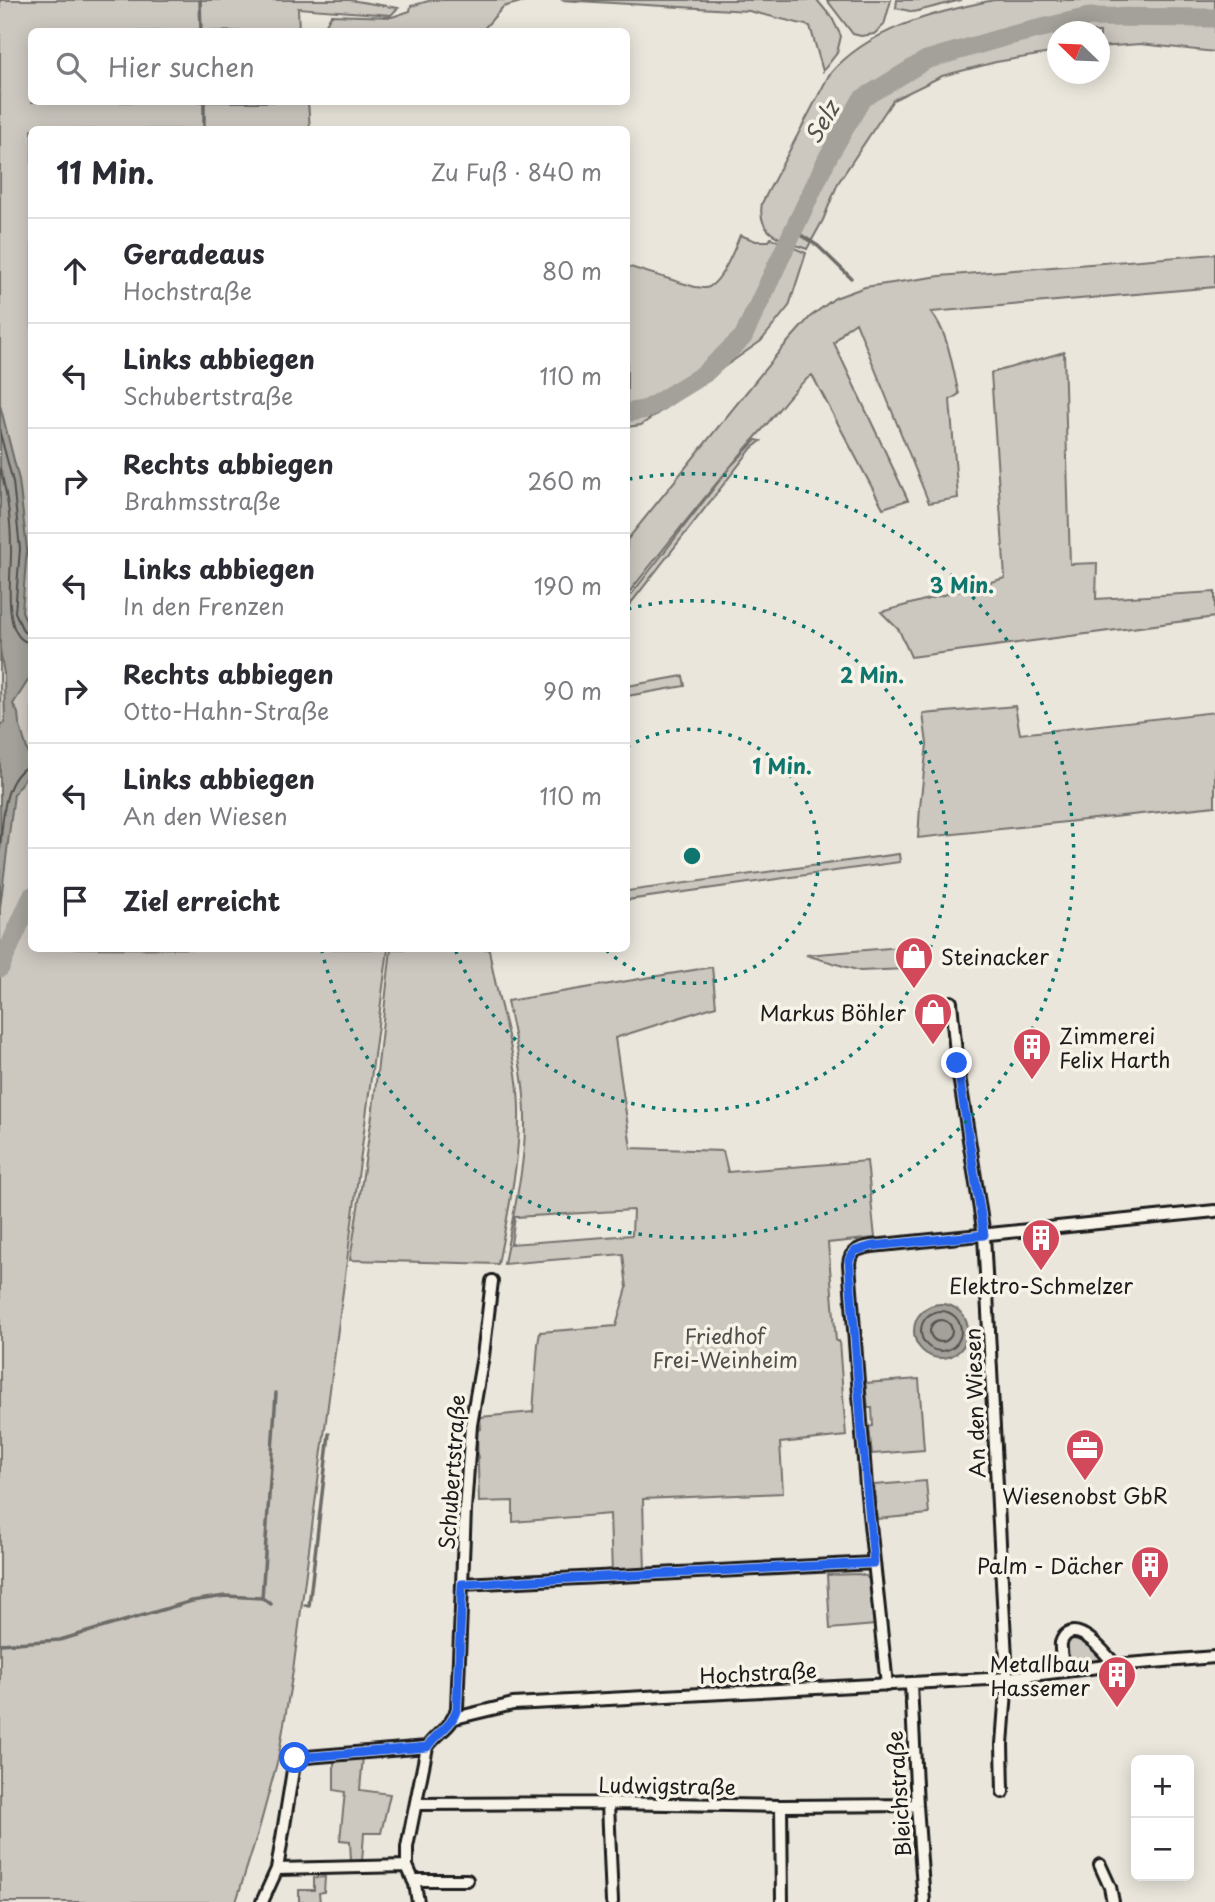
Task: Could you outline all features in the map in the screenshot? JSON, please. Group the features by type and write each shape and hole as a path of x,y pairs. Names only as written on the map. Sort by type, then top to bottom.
{"street":[{"name":"An den Wiesen","path":"951,1002 957,1063 984,1235 1007,1678 1002,1744 1003,1792"},
{"path":"887,1685 849,1268 851,1255 860,1248 1215,1211"},
{"name":"Schubertstraße","path":"455,1718 471,1425 492,1281"},
{"path":"462,1584 874,1563"},
{"path":"1064,1671 1061,1641 1067,1633 1072,1632 1101,1647 1115,1665"},
{"name":"Hochstraße","path":"455,1718 513,1704 1007,1678 1215,1657"},
{"name":"Bleichstraße","path":"911,1684 924,1902"},
{"path":"418,1902 407,1866 407,1847 427,1747 455,1718"},
{"path":"262,1902 277,1869 295,1758 427,1747"},
{"path":"608,1803 612,1902"},
{"name":"Ludwigstraße","path":"416,1804 917,1805"},
{"path":"781,1806 782,1902"},
{"path":"277,1869 407,1866"},
{"path":"1100,1866 1110,1887 1113,1902"},
{"path":"413,1880 467,1880"}],"green space":[{"path":"0,0 350,0 398,8 391,15 298,8 299,28 28,28 28,105 308,105 310,126 28,126 28,952 388,952 293,1671 278,1759 236,1902 0,1902"},
{"path":"432,0 528,0 503,7 485,28 324,28 331,15 392,17 410,11 411,6"},
{"path":"561,0 817,0 832,18 841,36 837,53 823,71 810,26 749,11"},
{"path":"827,0 891,0 884,25 874,34 861,36 853,34"},
{"path":"897,0 961,0 914,12 896,8"},
{"path":"994,0 1215,0 1215,52 1140,44 1110,46 1110,21 1047,21 1047,54 996,62 942,76 893,100 838,183 823,220 807,249 773,235 763,222 762,203 829,75 863,45 883,34 904,24"},
{"path":"740,235 756,241 769,241 771,238 806,253 789,306 761,341 641,425 630,427 630,267 706,288 717,280"},
{"path":"1215,254 1215,287 931,312 946,340 959,394 950,400 958,498 929,503 856,322 834,343 908,500 883,508 812,375 785,402 630,591 630,536 810,317 835,298 865,287 940,276"},
{"path":"1064,352 1070,564 1097,563 1096,599 1215,592 1215,617 911,657 899,630 881,612 1005,578 991,373"},
{"path":"756,440 761,441 752,448 630,604 630,596 731,466"},
{"path":"683,676 685,686 630,695 630,685"},
{"path":"1015,706 1020,734 1215,712 1215,806 918,838 927,744 923,714"},
{"path":"899,854 900,862 630,900 630,891"},
{"path":"925,945 929,968 860,971 806,955"},
{"path":"391,952 490,952 519,1098 515,1170 498,1264 350,1260 373,1109"},
{"name":"Friedhof Frei-Weinheim","path":"712,967 716,1006 615,1038 631,1148 723,1151 728,1172 867,1161 875,1238 828,1243 846,1436 780,1443 783,1493 643,1499 645,1572 612,1573 610,1514 513,1522 513,1501 479,1502 477,1430 481,1429 480,1417 533,1412 540,1332 616,1326 627,1288 623,1254 504,1264 520,1176 525,1124 522,1077 507,1001","holes":["633,1210 632,1235 511,1244 515,1217"]},
{"path":"919,1379 924,1450 872,1454 869,1427 873,1426 872,1408 868,1408 865,1383"},
{"path":"926,1481 929,1514 877,1519 874,1485"},
{"path":"859,1574 870,1581 875,1625 830,1629 827,1575"},
{"path":"1075,1637 1083,1639 1101,1653 1102,1662 1070,1666 1067,1640"},
{"path":"363,1756 360,1790 390,1794 381,1833 364,1833 362,1862 351,1861 350,1841 340,1840 345,1792 334,1790 334,1759"},
{"path":"325,1877 324,1892 319,1893 320,1902 299,1902 299,1890 314,1890 314,1878"}],"water":[{"path":"0,405 19,480 27,549 22,611 28,625 28,681 13,704 18,713 28,752 28,773 14,794 0,908 0,724 5,723 4,674 0,649"},
{"path":"946,1304 956,1308 964,1316 968,1331 964,1346 956,1354 936,1358 926,1354 918,1346 914,1326 918,1316 926,1308"}],"waterway":[{"path":"200,0 201,28"},
{"name":"Selz","path":"630,412 647,409 704,374 743,337 828,157 862,99 926,60 1008,36 1089,17 1215,18"},
{"path":"204,105 204,126"},
{"path":"793,230 818,246 851,278"},
{"name":"Selz","path":"0,968 28,905"},
{"path":"0,1644 60,1640 192,1601 225,1596 262,1598 276,1393"},
{"path":"305,1605 309,1606 329,1434"},
{"path":"262,1598 271,1604"}],"place":[{"name":"Steinacker","path":"914,990"},
{"name":"Markus Böhler","path":"933,1046"},
{"name":"Zimmerei Felix Harth","path":"1032,1081"},
{"name":"Elektro-Schmelzer","path":"1041,1272"},
{"name":"Wiesenobst GbR","path":"1085,1482"},
{"name":"Palm - Dächer","path":"1150,1599"},
{"name":"Metallbau Hassemer","path":"1117,1709"}],"route":[{"path":"295,1758 427,1747 449,1726 455,1718 457,1708 462,1584 874,1563 849,1260 860,1248 984,1235 957,1063"}]}
